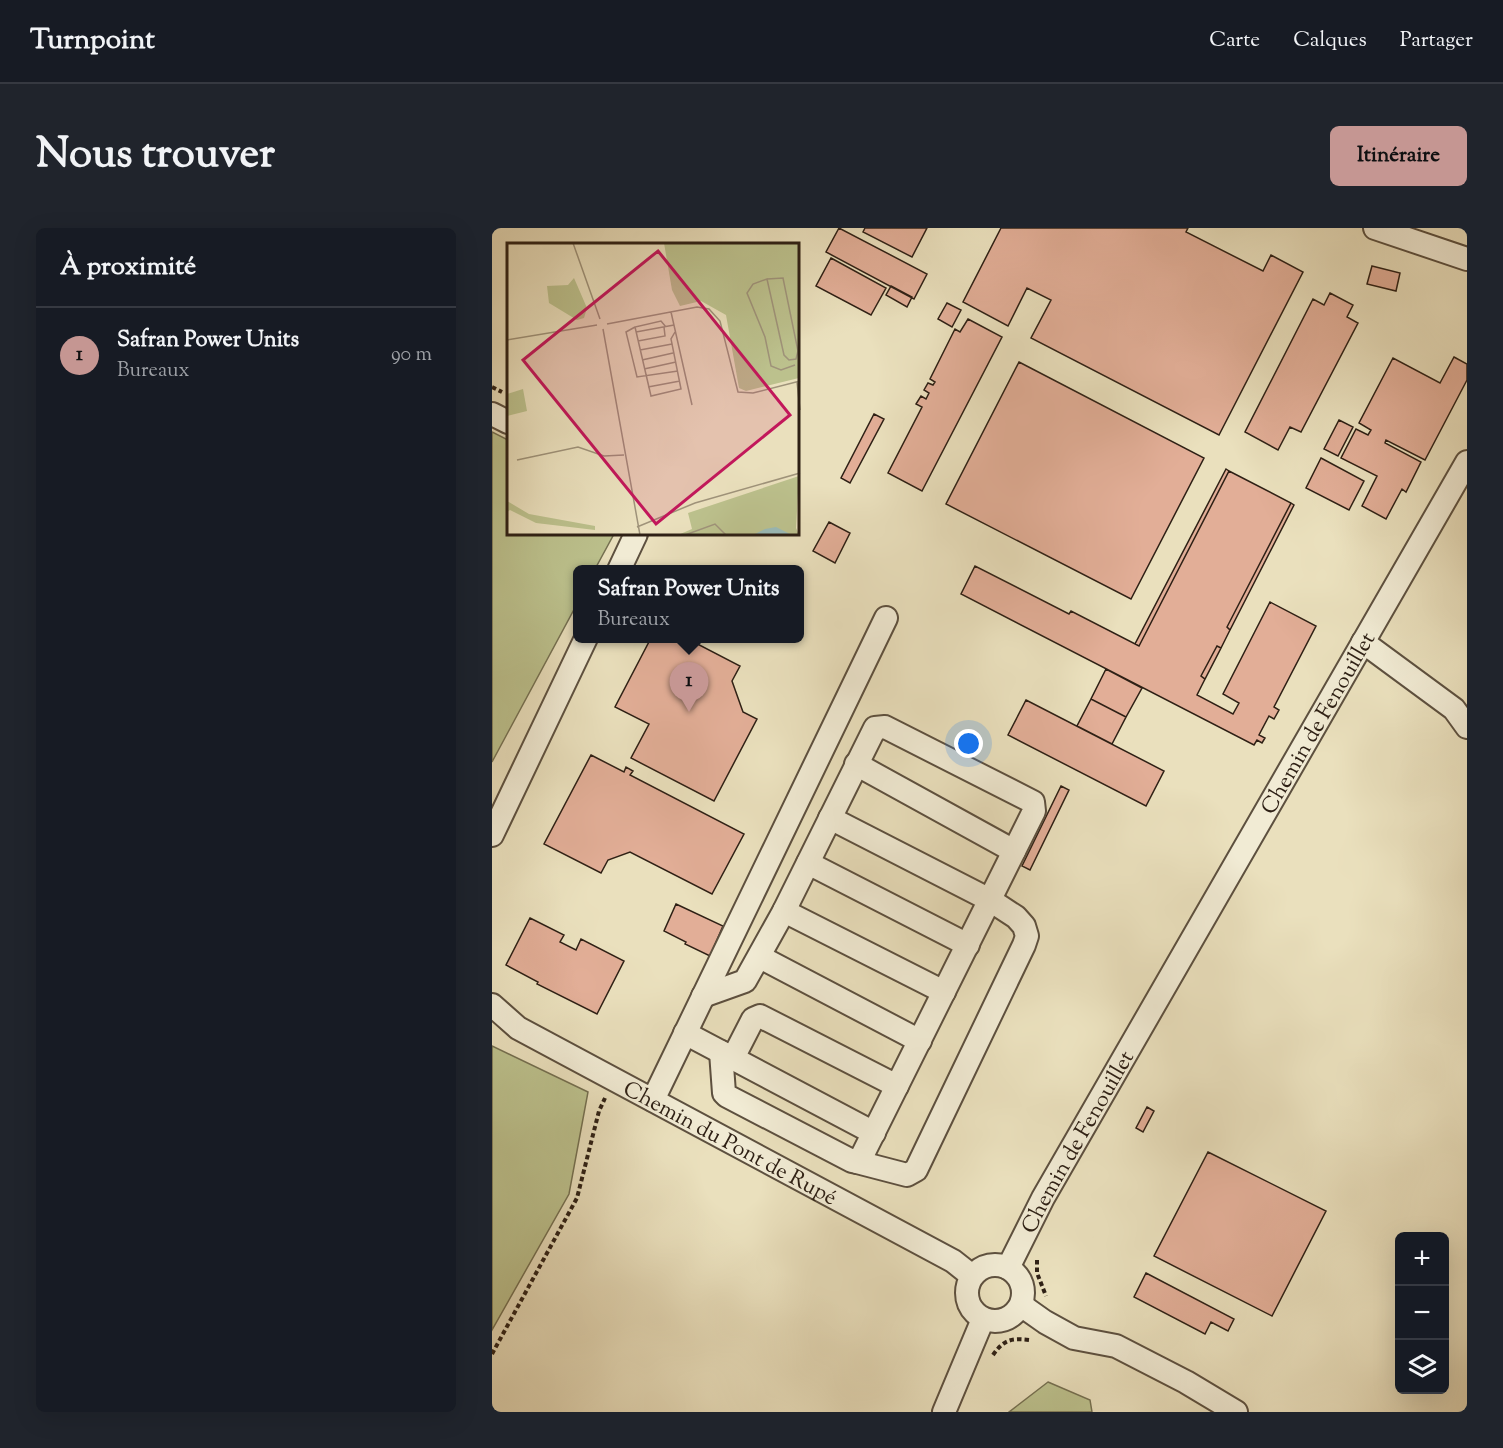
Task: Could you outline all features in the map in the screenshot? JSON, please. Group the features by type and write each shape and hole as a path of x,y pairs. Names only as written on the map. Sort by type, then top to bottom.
{"street":[{"path":"1375,228 1467,259"},
{"path":"492,414 507,422"},
{"name":"Chemin de Fenouillet","path":"1008,1268 1043,1198 1467,462"},
{"path":"621,565 635,536"},
{"path":"653,1100 885,618"},
{"path":"1363,642 1454,709 1467,727"},
{"path":"492,835 584,643"},
{"path":"703,996 746,981 784,911 875,728 885,727 1033,802 1034,811 862,1157 857,1162"},
{"path":"856,764 1014,851"},
{"path":"830,818 990,900 1016,917 1024,926 1027,936 1024,945 919,1166 907,1175 857,1162 724,1093 727,1055 753,1019 760,1016 897,1086"},
{"path":"808,863 968,945"},
{"path":"784,911 944,992"},
{"path":"760,957 920,1041"},
{"name":"Chemin du Pont de Rupé","path":"492,1005 518,1028 953,1261 972,1276"},
{"path":"685,1033 874,1133"},
{"path":"995,1264 1008,1268 1020,1280 1023,1288 1021,1305 1009,1318 1000,1321 983,1319 976,1314 968,1300 968,1283 982,1267 995,1264"},
{"path":"1021,1305 1074,1338 1116,1346 1186,1382 1236,1412"},
{"path":"944,1412 983,1319"}],"path":[{"path":"492,1354 577,1198 599,1111 614,1079"},
{"name":"Chemin de Fenouillet","path":"1037,1256 1037,1273 1046,1296 1054,1306 1045,1322"},
{"path":"991,1360 1004,1343 1014,1338 1033,1340 1045,1322"}],"green space":[{"path":"492,432 507,440 507,536 613,536 597,565 573,565 573,611 492,762"},
{"path":"492,1046 588,1092 569,1194 492,1330"},
{"path":"1048,1382 1090,1400 1092,1412 1009,1412"}],"building":[{"path":"839,228 927,274 914,299 826,252"},
{"path":"865,228 927,228 912,257 863,232"},
{"path":"1001,228 1188,228 1186,232 1263,271 1271,255 1303,272 1219,435 1031,338 1051,300 1027,288 1008,326 963,302"},
{"path":"831,258 886,288 871,315 816,286"},
{"path":"1372,266 1400,273 1396,291 1367,284"},
{"path":"891,286 912,297 907,307 886,295"},
{"path":"1330,293 1353,305 1347,317 1358,323 1301,432 1290,427 1278,450 1245,432 1313,299 1324,305"},
{"path":"947,303 961,310 952,327 938,319"},
{"path":"968,319 1002,337 922,491 888,473 922,407 916,404 921,396 926,399 929,393 924,390 928,383 933,385 935,382 930,379 955,329 960,332"},
{"path":"1454,357 1467,364 1467,380 1425,460 1386,440 1385,443 1421,462 1406,492 1402,489 1386,519 1362,506 1377,476 1341,458 1356,429 1368,435 1371,430 1359,423 1393,358 1440,383"},
{"path":"1019,362 1204,458 1131,599 946,504"},
{"path":"874,414 884,419 850,483 841,478"},
{"path":"1339,420 1353,427 1338,456 1324,449"},
{"path":"1321,458 1364,481 1349,510 1306,488"},
{"path":"1226,469 1229,471 1139,646 1135,644"},
{"path":"1229,471 1291,503 1227,627 1230,630 1221,648 1217,646 1201,676 1205,679 1197,695 1233,714 1239,703 1223,694 1270,602 1316,626 1274,707 1279,710 1274,719 1269,716 1259,735 1265,738 1262,743 1257,740 1254,745 961,594 975,566 1069,614 1071,611 1139,646"},
{"path":"1291,503 1294,505 1230,630 1227,627"},
{"path":"829,522 850,533 835,563 813,551"},
{"path":"648,643 696,643 740,666 732,681 743,712 757,719 714,801 631,758 649,724 615,707"},
{"path":"1217,646 1221,648 1205,679 1201,676"},
{"path":"1106,669 1142,688 1126,717 1091,699"},
{"path":"1091,699 1126,717 1112,744 1077,726"},
{"path":"1026,700 1164,771 1146,806 1008,735"},
{"path":"591,755 624,772 626,767 633,771 630,775 744,834 712,894 630,852 608,860 601,873 544,844"},
{"path":"1061,786 1069,790 1030,870 1022,866"},
{"path":"676,904 723,926 710,956 664,931"},
{"path":"530,918 564,935 560,942 576,950 581,939 624,961 597,1014 537,984 538,982 506,965"},
{"path":"1147,1107 1154,1111 1143,1132 1136,1128"},
{"path":"1208,1152 1326,1211 1272,1316 1154,1256"},
{"path":"1146,1273 1234,1319 1228,1331 1211,1322 1205,1334 1134,1297"}],"place":[{"name":"Safran Power Units","path":"689,712"}]}
